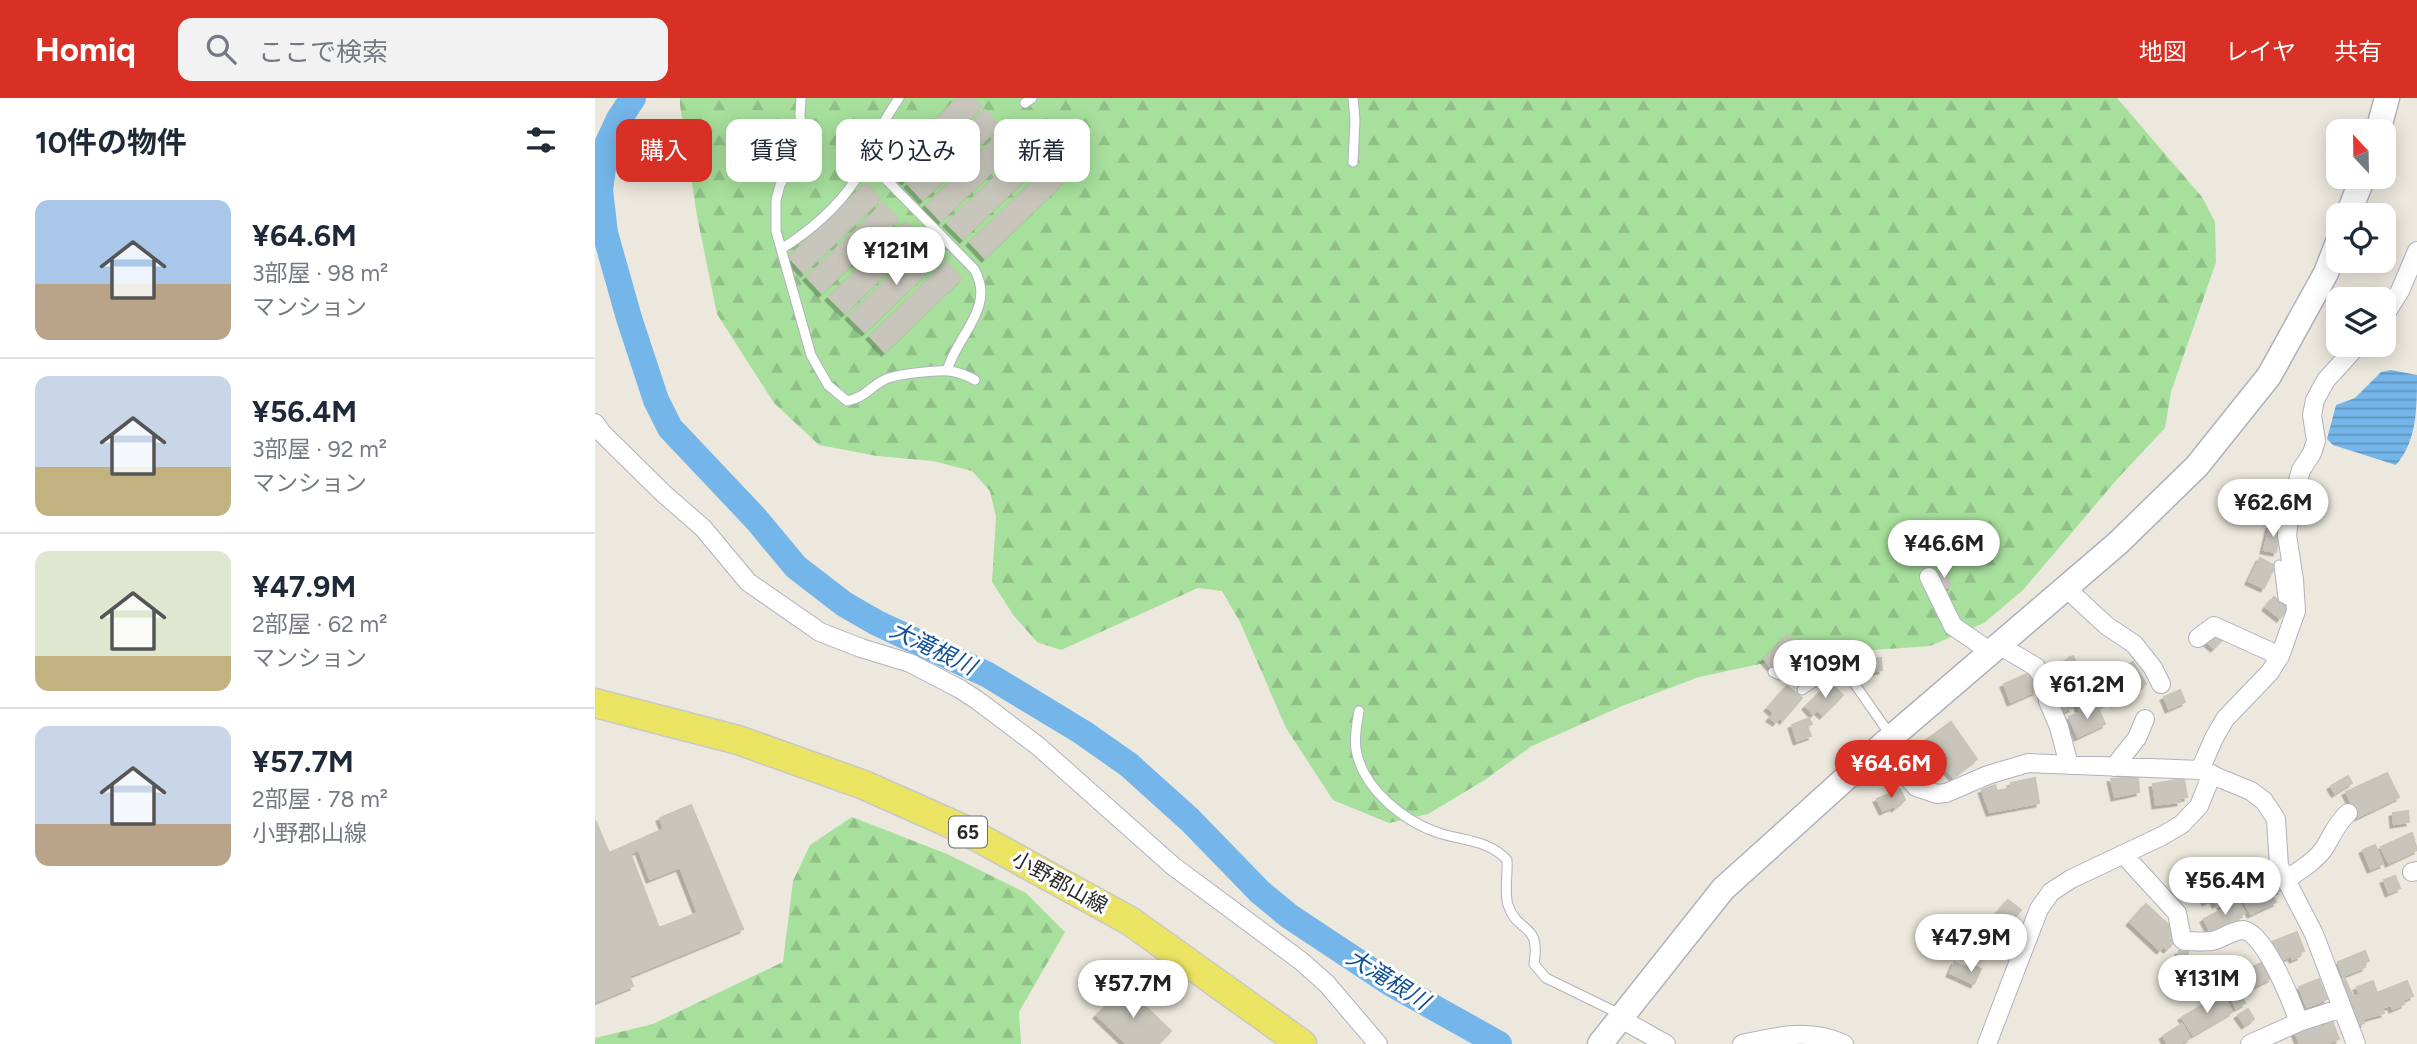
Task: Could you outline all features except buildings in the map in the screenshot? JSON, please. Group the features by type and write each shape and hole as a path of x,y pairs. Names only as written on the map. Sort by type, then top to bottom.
{"main road":[{"name":"小野郡山線","path":"595,703 738,740 864,785 963,829 1130,921 1301,1044"}],"street":[{"path":"2381,119 2387,98"},
{"path":"2396,297 2417,251"},
{"path":"1600,1044 1723,889 1890,739 2118,543 2197,466 2269,376 2326,273"},
{"path":"1987,1044 2039,909 2051,892 2071,878 2162,835 2191,816 2199,806 2214,738 2225,719 2270,672 2280,656 2296,611 2287,535 2291,505 2301,470 2316,441 2312,415 2315,400 2326,380 2347,357"},
{"path":"595,423 664,494 703,528 748,582 820,632 918,667 977,700 1038,746 1173,866 1301,961 1326,983 1378,1044"},
{"path":"1929,578 1953,626 2036,667 2043,678 2069,765"},
{"path":"2066,588 2107,626 2134,644 2153,668 2161,684"},
{"path":"2198,638 2214,626 2280,656"},
{"path":"2114,767 2137,738 2145,719"},
{"path":"1890,739 1904,773 1916,787 1937,794 2028,763 2206,772 2251,791 2271,809 2276,819 2279,866 2314,934 2356,1044"},
{"path":"2285,880 2307,866 2324,849 2338,822 2348,813"},
{"path":"2123,854 2177,913 2182,939 2185,941 2212,941 2242,930 2249,933 2268,954 2290,997 2299,1022"},
{"path":"2250,1044 2299,1022 2341,1008"},
{"path":"1622,1018 1666,1044"},
{"path":"1742,1044 1790,1033 1808,1034 1844,1044"}],"lane":[{"path":"801,98 803,147 785,174 776,200 776,230 811,355 828,385 847,401 865,395 871,388 893,376 947,371 965,374 975,380"},
{"path":"887,119 899,98"},
{"path":"1353,98 1353,162"},
{"path":"781,249 833,207 853,182"},
{"path":"890,182 974,269 981,281 980,309 959,343 947,371"},
{"path":"2279,565 2283,598 2296,604"},
{"path":"1773,672 1779,675 1832,656 1843,667 1890,739"},
{"path":"1802,690 1823,675 1843,667"},
{"path":"1359,711 1356,749 1362,770 1375,788 1391,806 1427,828 1485,844 1500,852 1507,860 1507,903 1511,913 1533,935 1536,950 1534,964 1546,978 1622,1018"},
{"path":"1986,952 2028,936"}],"green space":[{"path":"680,98 2117,98 2202,197 2215,222 2216,262 2171,392 2165,428 2119,477 2023,590 1984,623 1930,646 1802,655 1699,677 1622,706 1532,746 1483,781 1428,814 1389,823 1333,800 1286,728 1240,622 1222,591 1198,588 1061,650 1037,642 1014,616 992,582 996,517 990,491 972,471 933,461 877,456 819,445 774,403 717,314 692,182 712,182 712,119 682,119"},
{"path":"852,817 947,854 1026,893 1065,932 1019,1012 1021,1044 595,1044 595,1038 653,1024 783,962 793,881 810,845"}],"water":[{"path":"2391,370 2417,375 2412,435 2396,465 2333,445 2327,439 2336,405 2355,398 2381,372"}],"waterway":[{"name":"大滝根川","path":"633,98 619,119 606,147 600,190 605,233 656,400 670,428 756,519 796,567 844,604 877,623 988,675 1082,732 1129,765 1190,820 1260,892 1289,916 1390,983 1499,1044"}]}
